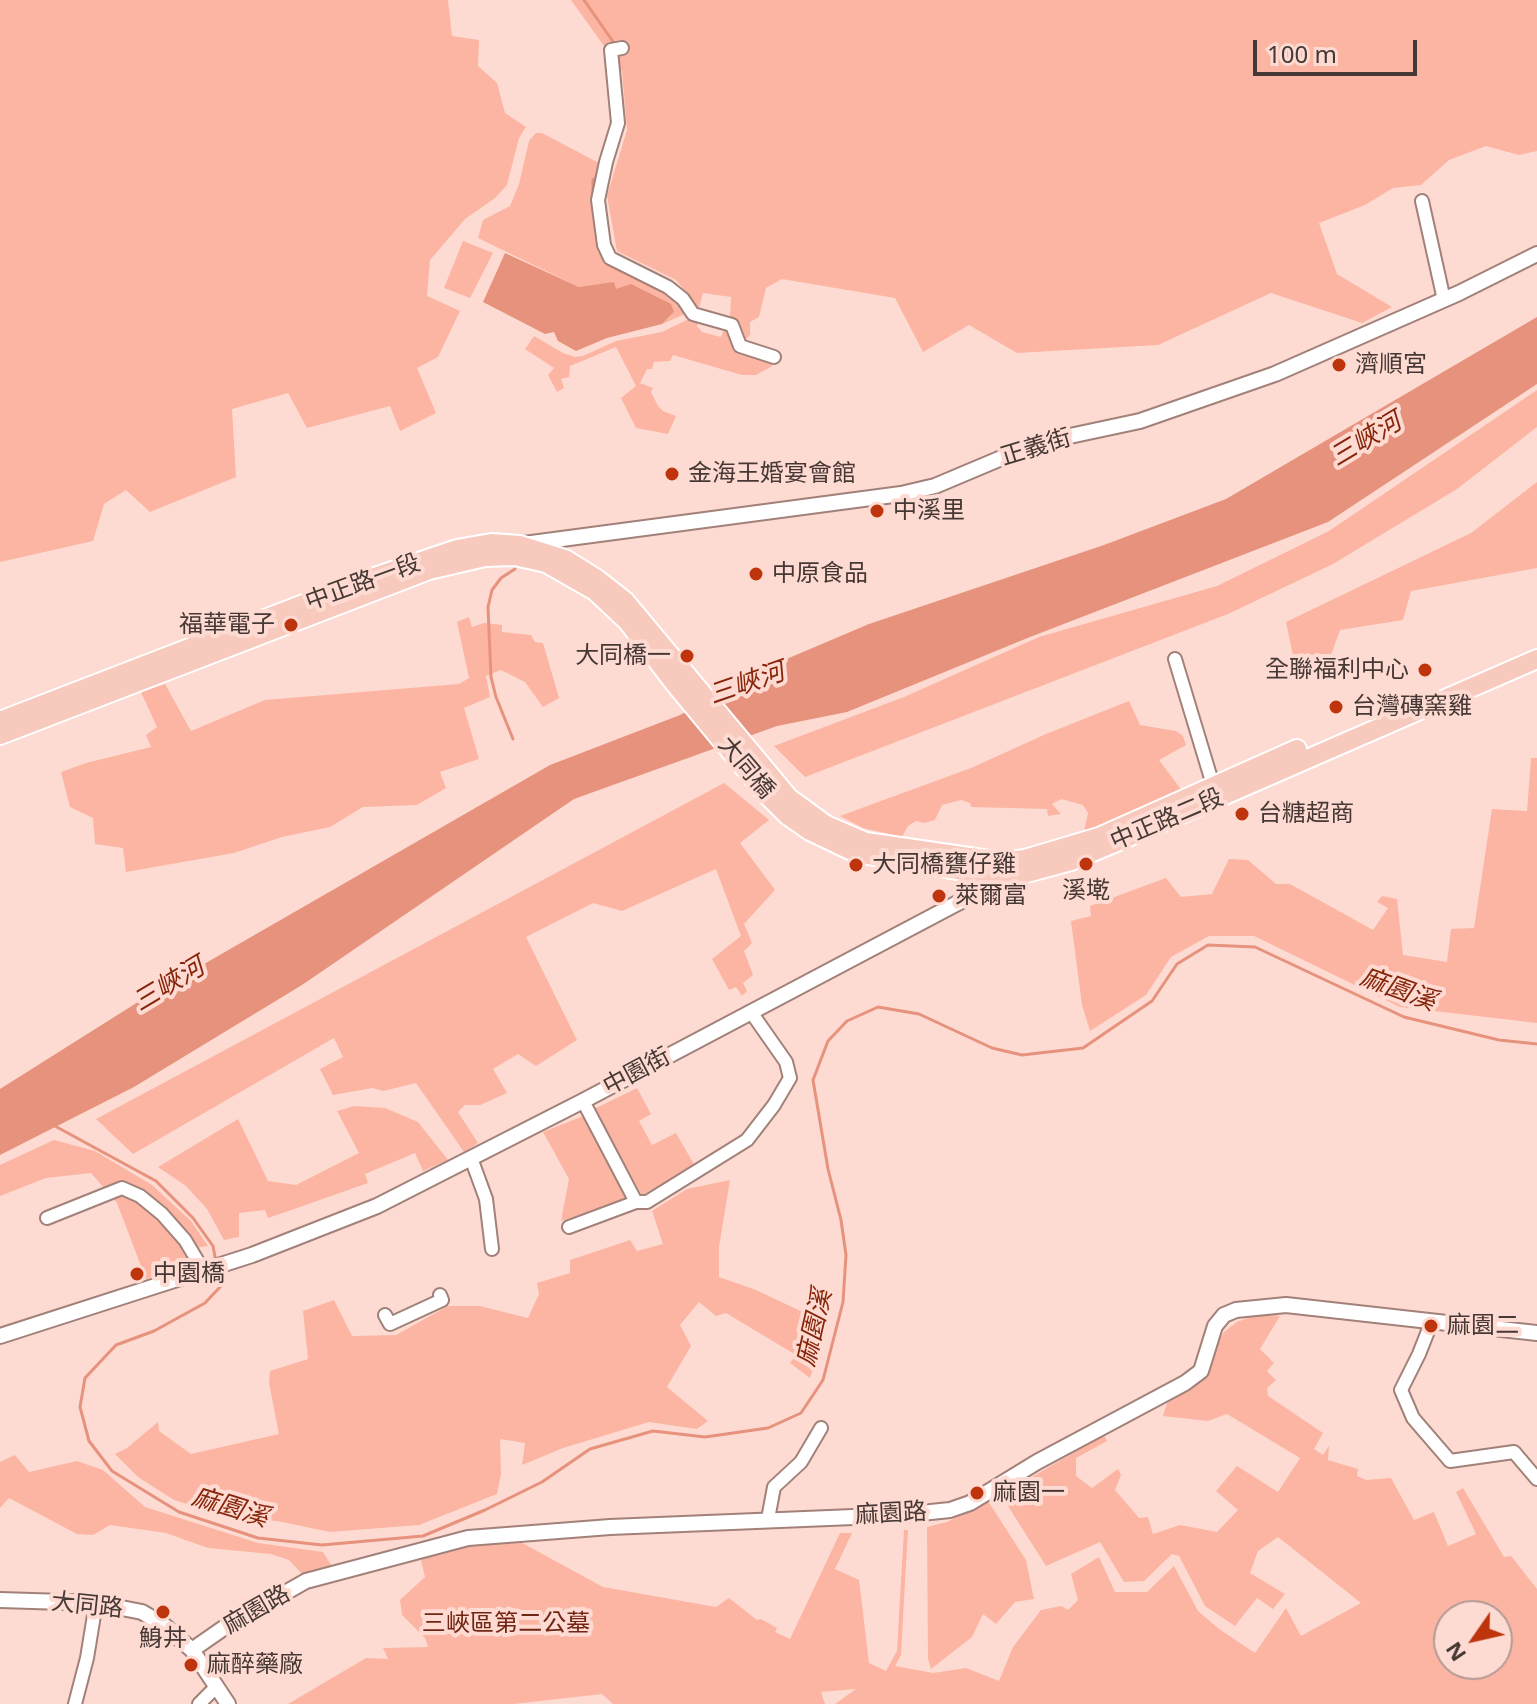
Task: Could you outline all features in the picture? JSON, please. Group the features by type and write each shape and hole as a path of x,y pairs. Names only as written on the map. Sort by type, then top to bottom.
{"main road":[{"name":"中正路一段","path":"0,721 366,580 457,549 491,543 518,550 595,591 683,682"},
{"name":"中正路一段","path":"0,735 429,570 518,550"},
{"name":"中正路二段","path":"1000,870 1025,859 1099,837 1537,645"},
{"name":"中正路二段","path":"788,807 828,842 856,853 1023,874 1071,861 1126,838 1537,659"},
{"name":"大同橋","path":"683,682 766,794 788,807"}],"street":[{"path":"618,48 611,50 618,123 598,200 604,245 610,258 668,287 683,299 693,314 732,325 740,346 774,357"},
{"path":"1422,201 1444,300"},
{"name":"正義街","path":"518,550 901,494 935,486 1037,443 1140,421 1234,389 1444,300 1537,254"},
{"path":"1175,659 1213,785"},
{"name":"中園街","path":"203,1270 252,1255 377,1206 969,897 1000,870"},
{"path":"569,1227 636,1202 647,1202 747,1140 790,1078 786,1062 751,1012"},
{"path":"583,1101 636,1202"},
{"path":"471,1158 486,1199 492,1249"},
{"path":"0,1336 203,1270 185,1240 162,1214 140,1196 122,1188 47,1218"},
{"path":"385,1315 390,1324 442,1300 440,1295"},
{"name":"麻園路","path":"192,1650 225,1627 306,1581 468,1538 768,1519 932,1513 970,1503 1037,1462 1185,1383 1201,1371 1215,1326 1224,1315 1236,1310 1286,1305 1537,1333"},
{"path":"1432,1321 1401,1390 1413,1418 1450,1461 1514,1452 1537,1479"},
{"path":"768,1519 774,1487 801,1462 821,1428"},
{"name":"大同路","path":"0,1600 96,1603 142,1612 165,1626 192,1650 228,1704"},
{"path":"75,1704 96,1603"},
{"path":"199,1704 217,1686"}],"green space":[{"path":"0,0 448,0 452,36 479,40 478,66 497,83 505,113 526,127 519,138 507,185 495,198 465,219 430,260 427,296 460,311 438,357 417,368 436,413 400,431 390,406 307,428 288,393 232,409 236,477 150,512 126,490 104,504 93,541 0,562"},
{"path":"571,0 1537,0 1537,151 1519,155 1486,146 1449,160 1421,185 1393,188 1365,205 1319,223 1337,274 1392,307 1362,323 1271,293 1158,345 1017,353 969,325 923,352 895,298 782,279 766,288 759,317 750,322 750,335 745,341 739,322 730,319 731,297 703,293 699,308 676,280 617,251 607,196 627,130 622,71"},
{"path":"536,133 542,133 599,163 592,206 597,246 607,264 666,291 680,301 687,313 662,324 674,312 616,289 613,283 579,287 478,238 483,220 510,206 519,184 529,141"},
{"path":"463,241 493,253 470,298 444,288"},
{"path":"693,317 699,319 697,326 702,332 721,337 725,326 739,348 772,358 772,366 756,375 742,375 673,355 670,361 654,362 640,383 653,388 651,392 663,411 676,416 668,434 636,428 621,398 636,386 616,347 570,366 569,377 561,379 564,388 557,392 548,375 554,368 525,349 534,336 563,353 583,356 616,341 662,332"},
{"path":"1537,390 1537,427 1457,489 1333,564 1228,614 805,777 774,746 904,697 1039,637 1217,586 1329,531"},
{"path":"1537,482 1537,568 1411,591 1403,620 1340,630 1327,666 1295,665 1286,622 1471,533"},
{"path":"469,617 472,627 484,623 502,625 502,632 531,635 535,642 543,643 559,698 543,707 525,682 501,670 486,676 490,697 464,708 479,759 440,772 446,788 417,805 363,807 330,827 282,837 234,853 126,872 123,848 95,844 93,818 70,807 61,772 151,747 146,735 157,727 141,692 165,684 191,731 265,700 459,684 469,678 457,622"},
{"path":"1129,701 1140,725 1176,731 1183,736 1186,745 1159,760 1183,792 1084,832 1088,813 1083,805 1061,799 1052,804 1061,814 1048,816 1047,809 971,807 970,803 961,800 942,805 935,820 924,823 916,821 908,826 902,837 863,828 840,816 971,768"},
{"path":"1531,758 1537,758 1537,1023 1400,1007 1254,936 1209,936 1171,957 1146,995 1090,1031 1082,1005 1071,921 1091,916 1090,906 1166,878 1181,897 1212,894 1229,859 1248,860 1276,884 1290,884 1373,930 1388,908 1377,902 1382,896 1397,899 1403,955 1447,962 1451,929 1474,928 1492,809 1527,811"},
{"path":"724,783 769,820 740,843 775,890 744,924 752,943 744,951 753,975 743,983 747,991 742,996 736,987 729,990 712,959 741,936 716,869 622,911 593,903 526,937 577,1040 536,1066 518,1054 493,1069 507,1093 480,1105 465,1105 458,1112 478,1143 464,1152 416,1083 383,1091 373,1088 333,1095 320,1069 343,1057 334,1038 133,1154 96,1119"},
{"path":"637,1088 651,1114 639,1121 652,1145 676,1133 695,1166 642,1195 594,1109"},
{"path":"354,1106 385,1108 418,1122 448,1160 423,1171 415,1153 365,1174 368,1183 268,1218 265,1210 239,1213 239,1237 224,1240 207,1209 186,1186 158,1167 238,1119 268,1181 296,1185 359,1153 337,1111"},
{"path":"586,1115 627,1198 561,1221 569,1179 543,1132"},
{"path":"54,1140 95,1151 152,1185 191,1221 208,1246 187,1249 193,1265 146,1279 117,1203 91,1173 46,1178 0,1196 0,1165"},
{"path":"730,1180 719,1247 719,1277 756,1290 828,1324 810,1378 790,1363 796,1355 726,1313 716,1316 699,1302 680,1325 691,1346 667,1387 708,1421 697,1429 649,1422 563,1448 522,1465 525,1443 500,1439 501,1474 497,1494 419,1525 330,1532 213,1512 174,1500 138,1477 115,1454 158,1422 159,1431 191,1454 279,1434 269,1383 270,1371 308,1359 303,1311 334,1300 352,1336 396,1335 448,1306 480,1306 528,1318 539,1294 537,1283 570,1273 570,1260 630,1240 637,1251 663,1244 652,1211 687,1189"},
{"name":"三峽區第二公墓","path":"1261,1313 1280,1316 1260,1349 1274,1363 1267,1371 1276,1380 1267,1388 1268,1396 1323,1433 1314,1449 1323,1455 1329,1446 1328,1460 1358,1469 1357,1476 1366,1480 1391,1478 1414,1520 1434,1512 1448,1546 1476,1534 1456,1492 1463,1488 1504,1557 1511,1556 1537,1589 1537,1704 835,1704 856,1689 821,1692 825,1704 613,1704 602,1694 513,1704 288,1704 366,1658 388,1659 383,1648 428,1647 425,1638 402,1615 400,1600 425,1577 421,1560 457,1545 515,1539 603,1587 716,1607 729,1598 757,1620 761,1619 777,1628 775,1632 790,1639 840,1533 852,1533 835,1569 859,1580 869,1663 886,1671 897,1651 904,1530 908,1530 901,1655 895,1666 933,1673 966,1668 999,1681 1013,1647 1041,1610 1061,1606 1068,1610 1078,1600 1071,1574 1099,1557 1115,1592 1147,1592 1174,1566 1198,1611 1255,1653 1286,1608 1301,1636 1361,1603 1278,1537 1258,1551 1250,1573 1285,1594 1273,1609 1257,1598 1235,1626 1205,1606 1179,1556 1172,1554 1144,1581 1124,1582 1100,1542 1046,1566 1001,1495 1104,1435 1107,1441 1076,1458 1076,1476 1092,1488 1118,1469 1121,1475 1115,1490 1139,1518 1148,1517 1153,1534 1180,1525 1217,1532 1238,1510 1216,1491 1237,1466 1278,1492 1300,1458 1227,1414 1208,1421 1163,1416 1167,1403 1208,1376 1215,1348 1224,1332 1237,1322"},
{"path":"15,1455 29,1472 77,1461 103,1470 145,1507 258,1543 323,1552 333,1568 304,1576 289,1560 271,1554 208,1548 166,1533 110,1525 93,1535 77,1534 9,1498 0,1508 0,1462"},
{"path":"988,1501 1026,1560 1034,1599 1015,1602 996,1624 983,1614 972,1637 931,1669 928,1659 927,1527 947,1522"}],"water":[{"path":"505,253 579,287 614,282 616,289 631,284 671,304 674,312 662,324 607,338 576,351 558,341 554,332 545,334 483,302"},
{"name":"三峽河","path":"1537,317 1537,384 1328,522 1030,637 847,712 777,726 574,799 302,985 134,1087 0,1155 0,1089 138,1002 550,765 680,715 777,663 869,624 1104,545 1226,499"}],"waterway":[{"path":"584,0 616,46"},
{"path":"617,53 622,105"},
{"path":"593,195 593,180 597,177"},
{"path":"593,207 596,227"},
{"path":"513,739 491,677 488,607 492,590 501,578 515,569"},
{"name":"麻園溪","path":"218,1270 221,1286 205,1303 154,1331 116,1345 85,1378 80,1407 89,1441 112,1471 179,1512 258,1538 322,1545 423,1536 542,1482 590,1449 653,1431 705,1437 768,1428 801,1413 823,1380 843,1302 846,1255 813,1080 828,1041 847,1021 878,1007 919,1014 992,1048 1022,1055 1083,1048 1152,1001 1177,964 1208,945 1255,947 1404,1017 1499,1040 1537,1044"},
{"name":"麻園溪","path":"53,1125 156,1181 193,1218 213,1246 216,1262"}],"place":[{"name":"濟順宮","path":"1339,365"},
{"name":"金海王婚宴會館","path":"672,474"},
{"name":"中溪里","path":"877,511"},
{"name":"中原食品","path":"756,574"},
{"name":"福華電子","path":"291,625"},
{"name":"大同橋一","path":"687,656"},
{"name":"全聯福利中心","path":"1425,670"},
{"name":"台灣磚窯雞","path":"1336,707"},
{"name":"台糖超商","path":"1242,814"},
{"name":"溪墘","path":"1086,864"},
{"name":"大同橋甕仔雞","path":"856,865"},
{"name":"萊爾富","path":"939,896"},
{"name":"中園橋","path":"137,1274"},
{"name":"麻園二","path":"1431,1326"},
{"name":"麻園一","path":"977,1493"},
{"name":"鯓丼","path":"163,1612"},
{"name":"麻醉藥廠","path":"191,1665"}]}
